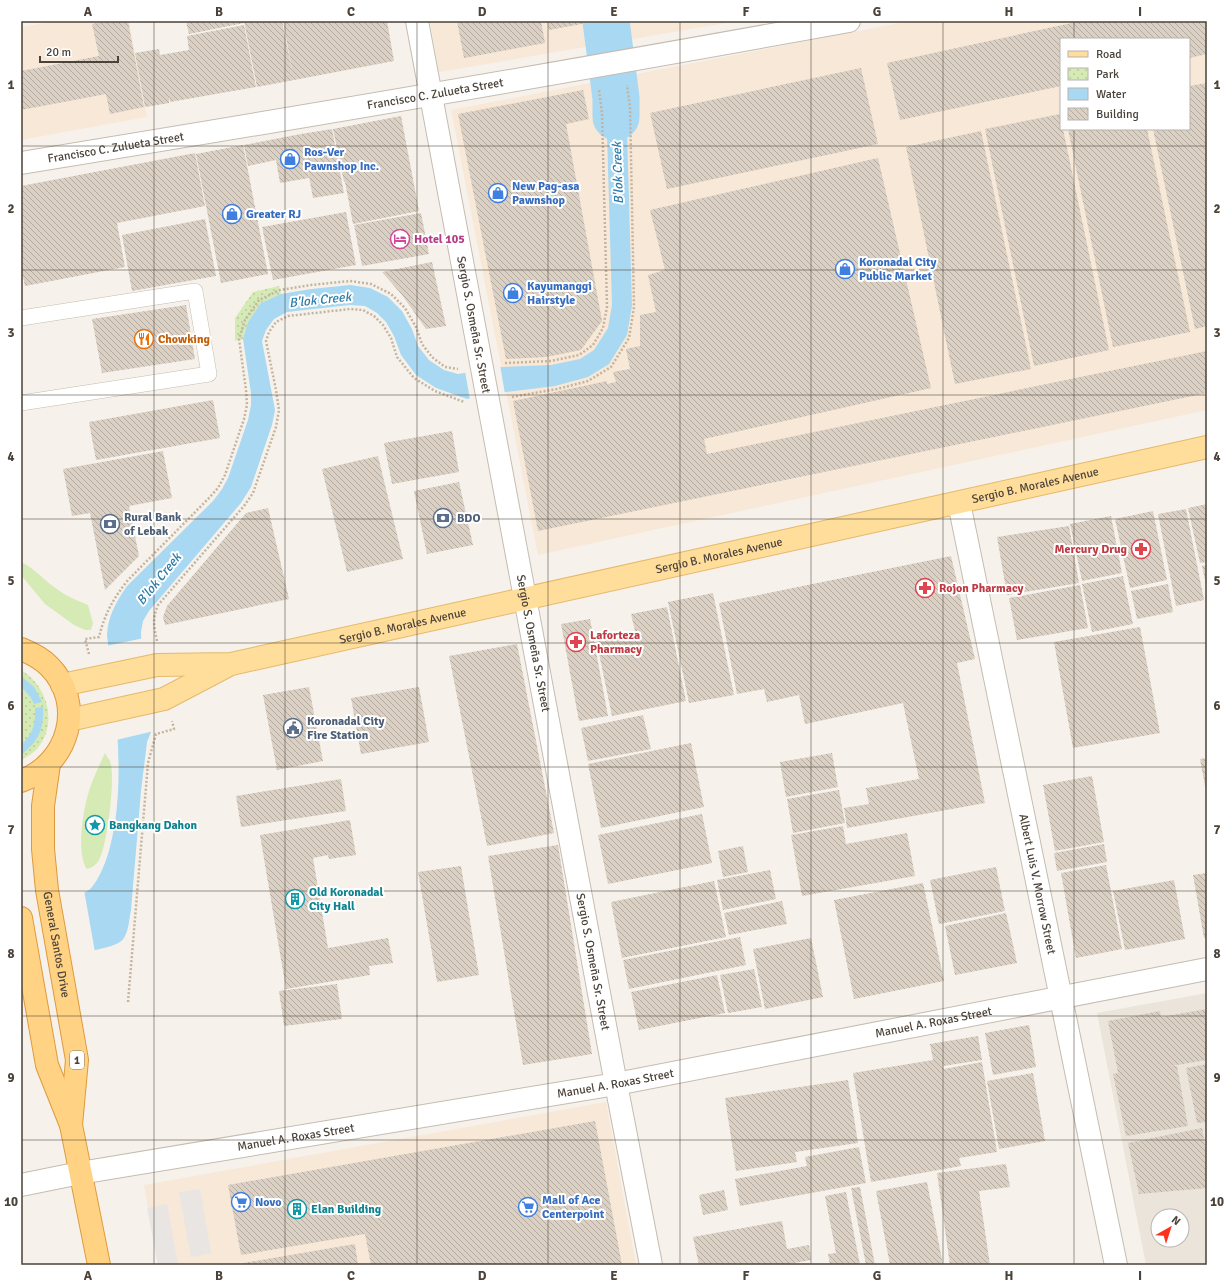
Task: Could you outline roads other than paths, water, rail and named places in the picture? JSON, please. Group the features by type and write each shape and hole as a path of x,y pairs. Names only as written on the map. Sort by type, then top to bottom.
{"highway":[{"path":"21,634 26,651"},
{"name":"1","path":"21,781 40,772 49,764 60,748 69,720 68,702 62,685 50,667 26,651"},
{"name":"General Santos Drive","path":"49,764 42,827 43,849 47,890 77,1060 71,1125"},
{"name":"General Santos Drive","path":"21,918 47,1065 71,1125 99,1265"}],"main road":[{"name":"Sergio B. Morales Avenue","path":"62,685 159,665 231,664 1207,447"},
{"name":"Sergio B. Morales Avenue","path":"69,720 106,711 168,707 231,664"}],"street":[{"name":"Sergio S. Osmeña Sr. Street","path":"417,21 651,1265"},
{"name":"Francisco C. Zulueta Street","path":"21,163 596,67 849,21"},
{"name":"Albert Luis V. Morrow Street","path":"959,503 1116,1265"},
{"name":"Manuel A. Roxas Street","path":"21,1185 80,1173 616,1084 1207,969"}],"lane":[{"path":"21,318 195,291 209,374 21,403"}],"water":[{"path":"622,65 626,97 632,306 627,335 609,364 588,377 555,386 506,392 467,399 436,388 416,375 401,355 394,336 386,322 377,313 365,306 350,305 287,312 274,319 266,330 262,341 275,410 272,425 251,487 241,503 149,611 143,621 141,632 142,657 155,722 147,742 141,791 131,910 127,932 124,938 117,944 82,953 75,897 91,888 97,880 107,859 115,823 118,799 119,776 117,729 107,635 109,622 116,604 127,586 213,501 228,478 248,420 251,405 251,393 243,339 248,322 261,303 281,294 350,285 370,288 388,297 402,311 412,329 418,346 429,360 444,370 458,374 502,367 551,365 580,359 594,350 608,328 612,305 606,99 603,68"},
{"path":"21,676 34,687 42,702 34,704 21,686"},
{"path":"43,707 43,722 39,734 32,745 21,755 21,745 31,733 33,728 35,708"}],"waterway":[{"name":"B'lok Creek","path":"606,21 616,98 616,117"}],"place":[{"name":"Ros-Ver Pawnshop Inc.","path":"290,159"},
{"name":"New Pag-asa Pawnshop","path":"498,193"},
{"name":"Greater RJ","path":"232,214"},
{"name":"Hotel 105","path":"400,239"},
{"name":"Koronadal City Public Market","path":"845,269"},
{"name":"Kayumanggi Hairstyle","path":"513,293"},
{"name":"Chowking","path":"144,339"},
{"name":"BDO","path":"443,518"},
{"name":"Rural Bank of Lebak","path":"110,524"},
{"name":"Mercury Drug","path":"1141,549"},
{"name":"Rojon Pharmacy","path":"925,588"},
{"name":"Laforteza Pharmacy","path":"576,642"},
{"name":"Koronadal City Fire Station","path":"293,728"},
{"name":"Bangkang Dahon","path":"95,825"},
{"name":"Old Koronadal City Hall","path":"295,899"},
{"name":"Novo","path":"241,1202"},
{"name":"Mall of Ace Centerpoint","path":"528,1207"},
{"name":"Elan Building","path":"297,1209"}]}
